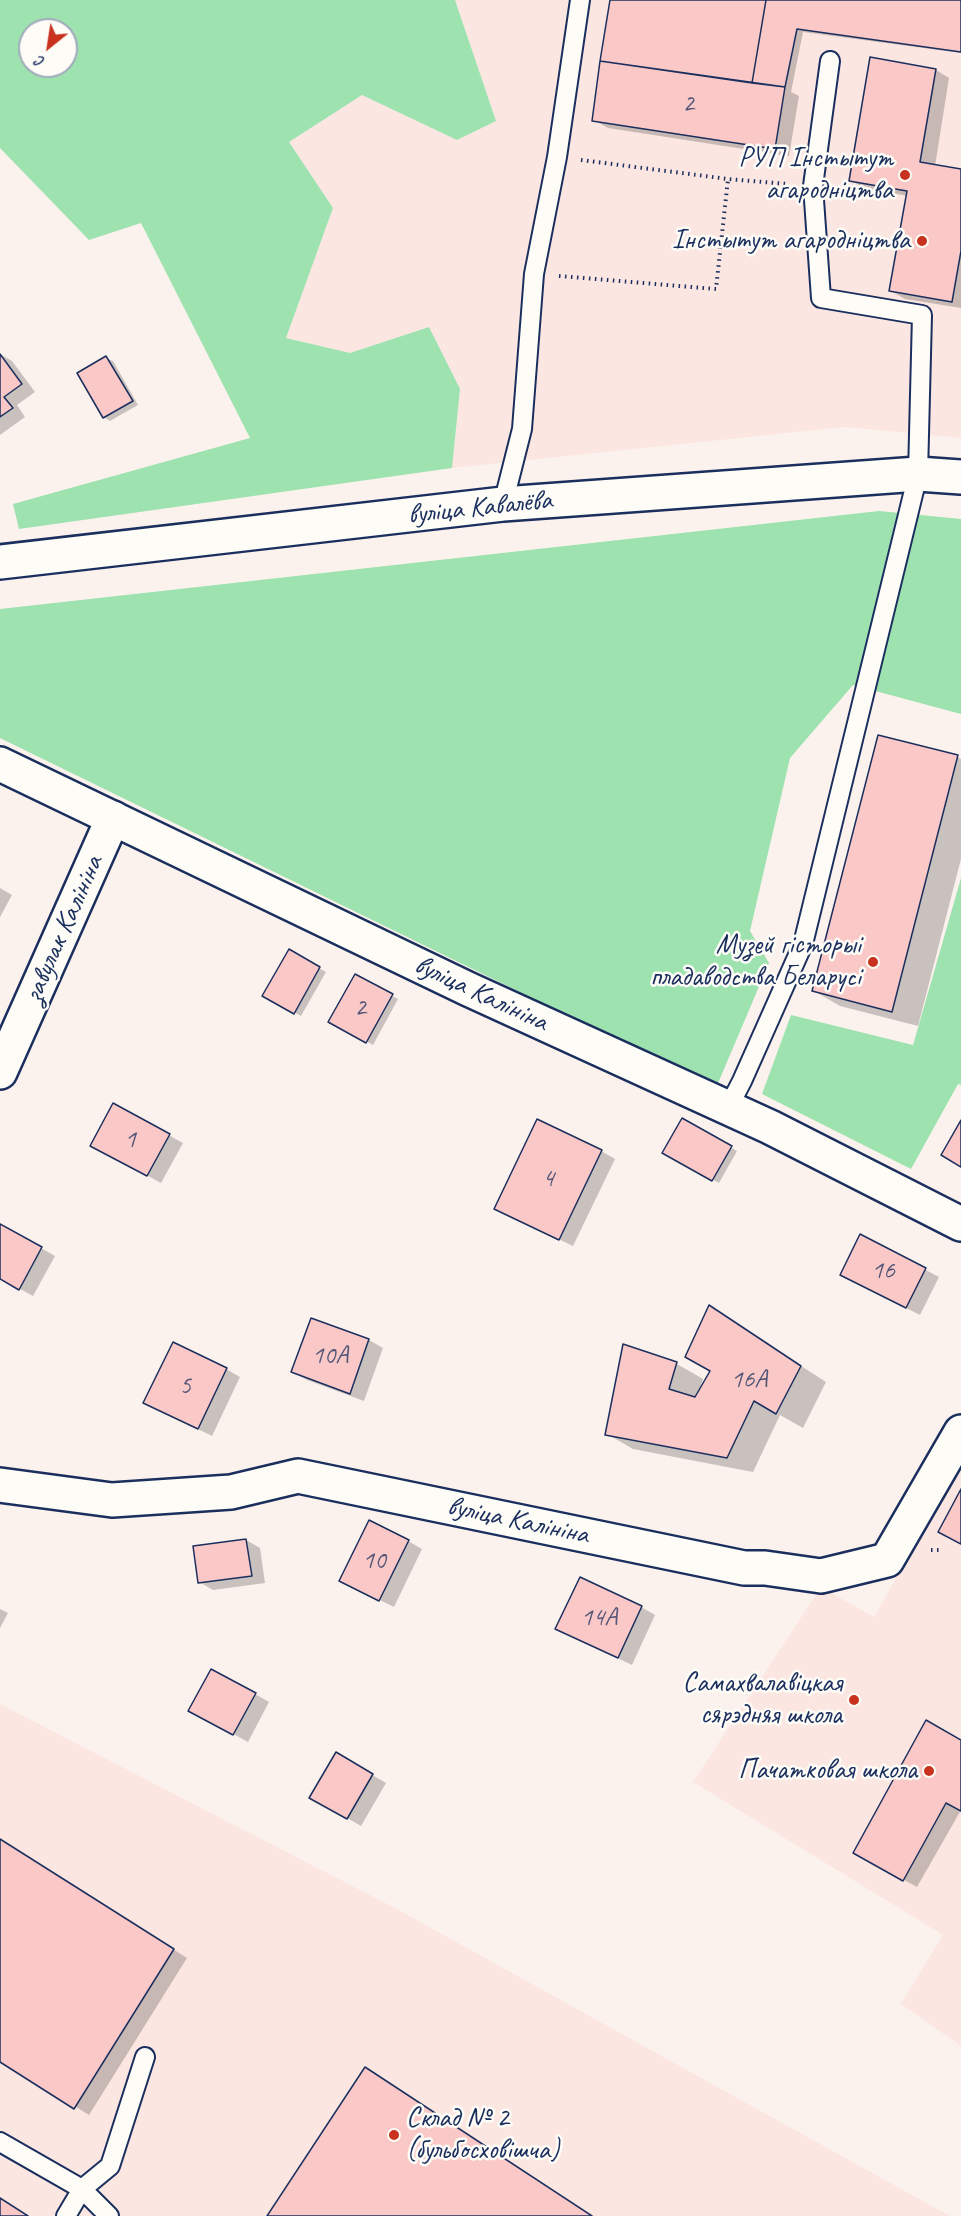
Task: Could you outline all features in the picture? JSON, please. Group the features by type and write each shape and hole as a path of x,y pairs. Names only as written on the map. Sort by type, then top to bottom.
{"street":[{"name":"вуліца Кавалёва","path":"0,562 503,504 918,474 961,477"},
{"name":"вуліца Калініна","path":"0,764 468,989 728,1107 961,1224"},
{"name":"завулак Калініна","path":"0,1072 114,818"},
{"name":"вуліца Калініна","path":"0,1485 112,1500 231,1491 298,1476 744,1568 765,1568 821,1576 887,1560 961,1432"}],"lane":[{"path":"503,504 522,429 534,274 558,157 580,0"},
{"path":"728,1107 742,1081 803,944 918,474 922,315 821,298 813,186 830,61"},
{"path":"66,2216 82,2189 110,2166 145,2057"},
{"path":"0,2142 82,2189 109,2216"}],"path":[{"path":"558,157 728,179 813,186"},
{"path":"534,274 716,289 728,179"}],"shaded area":[{"path":"455,0 961,0 961,438 845,427 452,468 460,389 429,327 350,353 286,338 333,208 289,142 362,95 457,140 496,121"},
{"name":"Самахвалавіцкая сярэдняя школа","path":"961,1464 961,2046 901,2004 943,1935 693,1782 821,1587 874,1617"},
{"path":"0,1704 395,1908 950,2216 0,2216"}],"green space":[{"path":"0,0 455,0 496,121 457,140 362,95 289,142 333,208 286,338 350,353 429,327 460,389 452,468 19,529 13,504 250,438 141,223 89,240 0,148"},
{"path":"879,511 961,519 961,714 853,685 790,758 750,931 769,963 716,1088 0,738 0,609"},
{"path":"961,878 961,1085 958,1084 911,1169 762,1094 791,1015 913,1045"}],"building":[{"path":"610,0 766,0 752,83 600,61"},
{"path":"766,0 961,0 961,52 797,29 785,87 752,83"},
{"name":"РУП Інстытут агародніцтва","path":"870,57 936,69 920,162 961,169 961,251 952,302 889,291 907,191 849,181"},
{"path":"600,61 785,87 775,149 592,121"},
{"path":"0,354 22,384 4,397 13,408 0,417"},
{"path":"106,356 133,401 103,418 77,373"},
{"path":"878,735 958,755 892,1012 812,991"},
{"path":"289,949 320,967 294,1014 262,996"},
{"path":"355,974 393,994 366,1043 328,1022"},
{"path":"113,1103 170,1134 147,1176 90,1146"},
{"path":"682,1118 732,1146 712,1181 662,1153"},
{"path":"537,1119 602,1150 559,1240 494,1209"},
{"path":"961,1120 961,1167 941,1155"},
{"path":"0,1224 42,1247 19,1290 0,1279"},
{"path":"860,1234 926,1268 906,1308 840,1275"},
{"path":"709,1305 801,1366 776,1414 754,1401 727,1458 605,1435 623,1344 677,1362 669,1389 695,1397 710,1371 685,1357"},
{"path":"311,1318 369,1339 350,1394 291,1372"},
{"path":"173,1342 227,1368 198,1429 143,1403"},
{"path":"961,1489 961,1544 938,1532"},
{"path":"369,1520 409,1540 379,1601 339,1581"},
{"path":"246,1539 252,1576 198,1583 193,1546"},
{"path":"580,1577 642,1606 618,1658 555,1629"},
{"path":"211,1669 256,1693 233,1735 188,1711"},
{"name":"Пачатковая школа","path":"926,1720 961,1740 961,1811 946,1803 903,1881 853,1853"},
{"path":"336,1752 373,1774 347,1819 309,1798"},
{"path":"0,1839 174,1949 74,2109 0,2062"},
{"name":"Склад № 2 (бульбосховішча)","path":"365,2067 592,2216 267,2216"},
{"path":"0,2198 28,2216 0,2216"}],"place":[{"name":"РУП Інстытут агародніцтва","path":"905,175"},
{"name":"Інстытут агародніцтва","path":"922,241"},
{"name":"Музей гісторыі пладаводства Беларусі","path":"873,962"},
{"name":"Самахвалавіцкая сярэдняя школа","path":"854,1700"},
{"name":"Пачатковая школа","path":"929,1771"},
{"name":"Склад № 2 (бульбосховішча)","path":"394,2135"}]}
